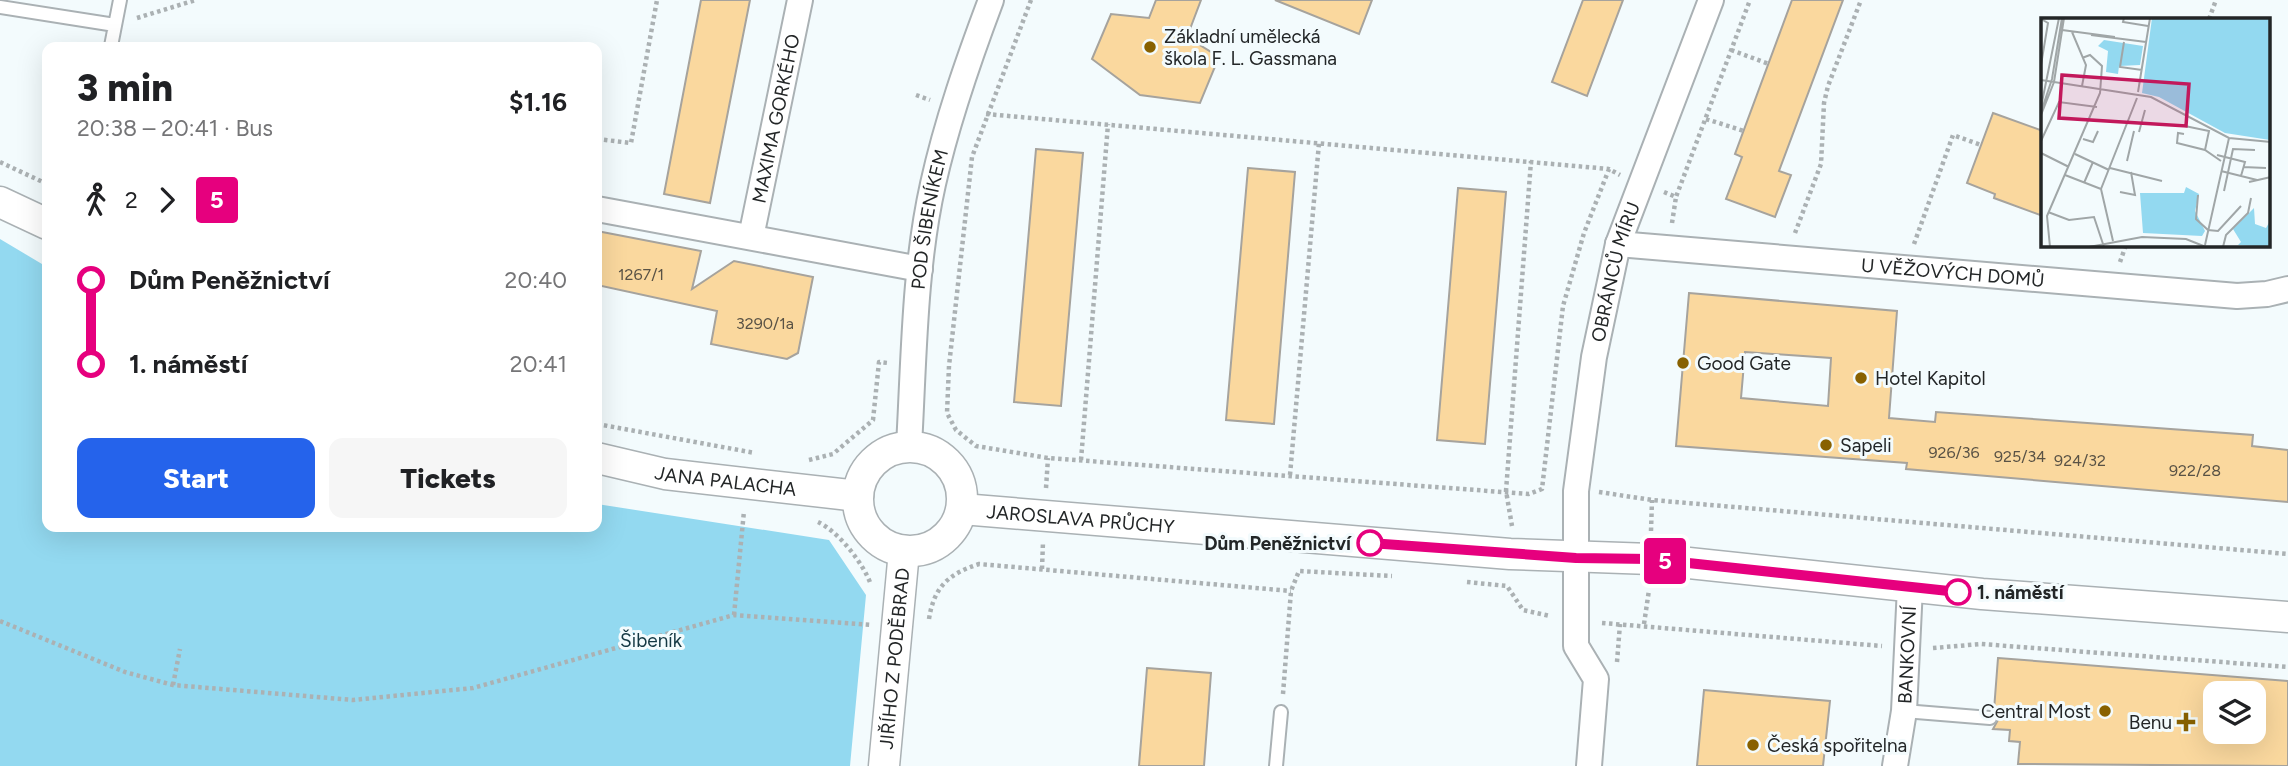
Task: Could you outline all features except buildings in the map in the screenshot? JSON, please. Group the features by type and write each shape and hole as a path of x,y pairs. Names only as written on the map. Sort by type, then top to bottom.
{"street":[{"name":"MAXIMA GORKÉHO","path":"751,237 800,0"},
{"name":"POD ŠIBENÍKEM","path":"909,446 920,269 933,186 953,107 991,0"},
{"name":"OBRÁNCŮ MÍRU","path":"1589,766 1596,679 1576,646 1576,491 1594,356 1618,244 1711,0"},
{"path":"0,202 42,222"},
{"path":"602,210 920,269"},
{"name":"U VĚŽOVÝCH DOMŮ","path":"1618,244 2237,296 2288,289"},
{"path":"909,446 939,454 951,465 963,494 957,524 947,536 927,548 904,551 889,547 865,526 858,496 868,467 893,449 909,446"},
{"name":"JANA PALACHA","path":"602,459 665,474 858,496"},
{"name":"JAROSLAVA PRŮCHY","path":"962,509 1576,558 1651,559 1910,587 2288,617"},
{"name":"JIŘÍHO Z PODĚBRAD","path":"884,766 880,621 904,551"},
{"name":"BANKOVNÍ","path":"1895,766 1904,712 1910,587"}],"lane":[{"path":"112,42 120,0"},
{"path":"0,7 115,25"},
{"path":"1276,766 1281,712"},
{"path":"1904,712 1990,718"}],"path":[{"path":"137,18 196,0"},
{"path":"602,139 631,142 657,0"},
{"path":"1031,0 972,157 949,366 947,413 956,429 976,446 1048,458 1529,494 1542,489"},
{"path":"1794,237 1821,164 1828,86 1861,0"},
{"path":"2209,18 2216,0"},
{"path":"1731,50 1769,64"},
{"path":"916,95 934,101"},
{"path":"978,112 1609,169"},
{"path":"1706,119 1744,131"},
{"path":"1081,460 1108,124"},
{"path":"1911,254 1953,135 1981,145"},
{"path":"1290,475 1319,143"},
{"path":"1513,527 1506,491 1531,161"},
{"path":"0,162 42,182"},
{"path":"800,458 810,460 833,454 873,420 879,362 949,366"},
{"path":"602,425 765,454"},
{"path":"1597,492 1652,500 2288,554"},
{"path":"1651,536 1652,500"},
{"path":"731,509 754,512"},
{"path":"734,615 744,511"},
{"path":"813,520 832,528 866,569 874,591"},
{"path":"0,621 125,672 173,685 353,700 473,688 734,615 880,621 928,627 932,600 953,572 978,564 1291,591"},
{"path":"1281,712 1291,591 1298,571 1400,576"},
{"path":"1455,580 1507,586 1523,610 1554,617"},
{"path":"1644,624 1649,590"},
{"path":"1598,622 1886,646"},
{"path":"1928,648 1981,644 2288,667"},
{"path":"173,685 180,649"}],"green space":[{"name":"Šibeník","path":"0,239 42,264 42,532 602,532 602,505 829,540 866,595 850,766 0,766"}],"bus line":[{"name":"5","path":"1370,543 1576,558 1651,559 1958,592"}],"place":[{"name":"Základní umělecká škola F. L. Gassmana","path":"1150,47"},
{"name":"Good Gate","path":"1683,363"},
{"name":"Hotel Kapitol","path":"1861,378"},
{"name":"Sapeli","path":"1826,445"},
{"name":"Dům Peněžnictví","path":"1370,543"},
{"name":"1. náměstí","path":"1958,592"},
{"name":"Central Most","path":"2105,711"},
{"name":"Benu","path":"2186,722"},
{"name":"Česká spořitelna","path":"1753,745"}]}
